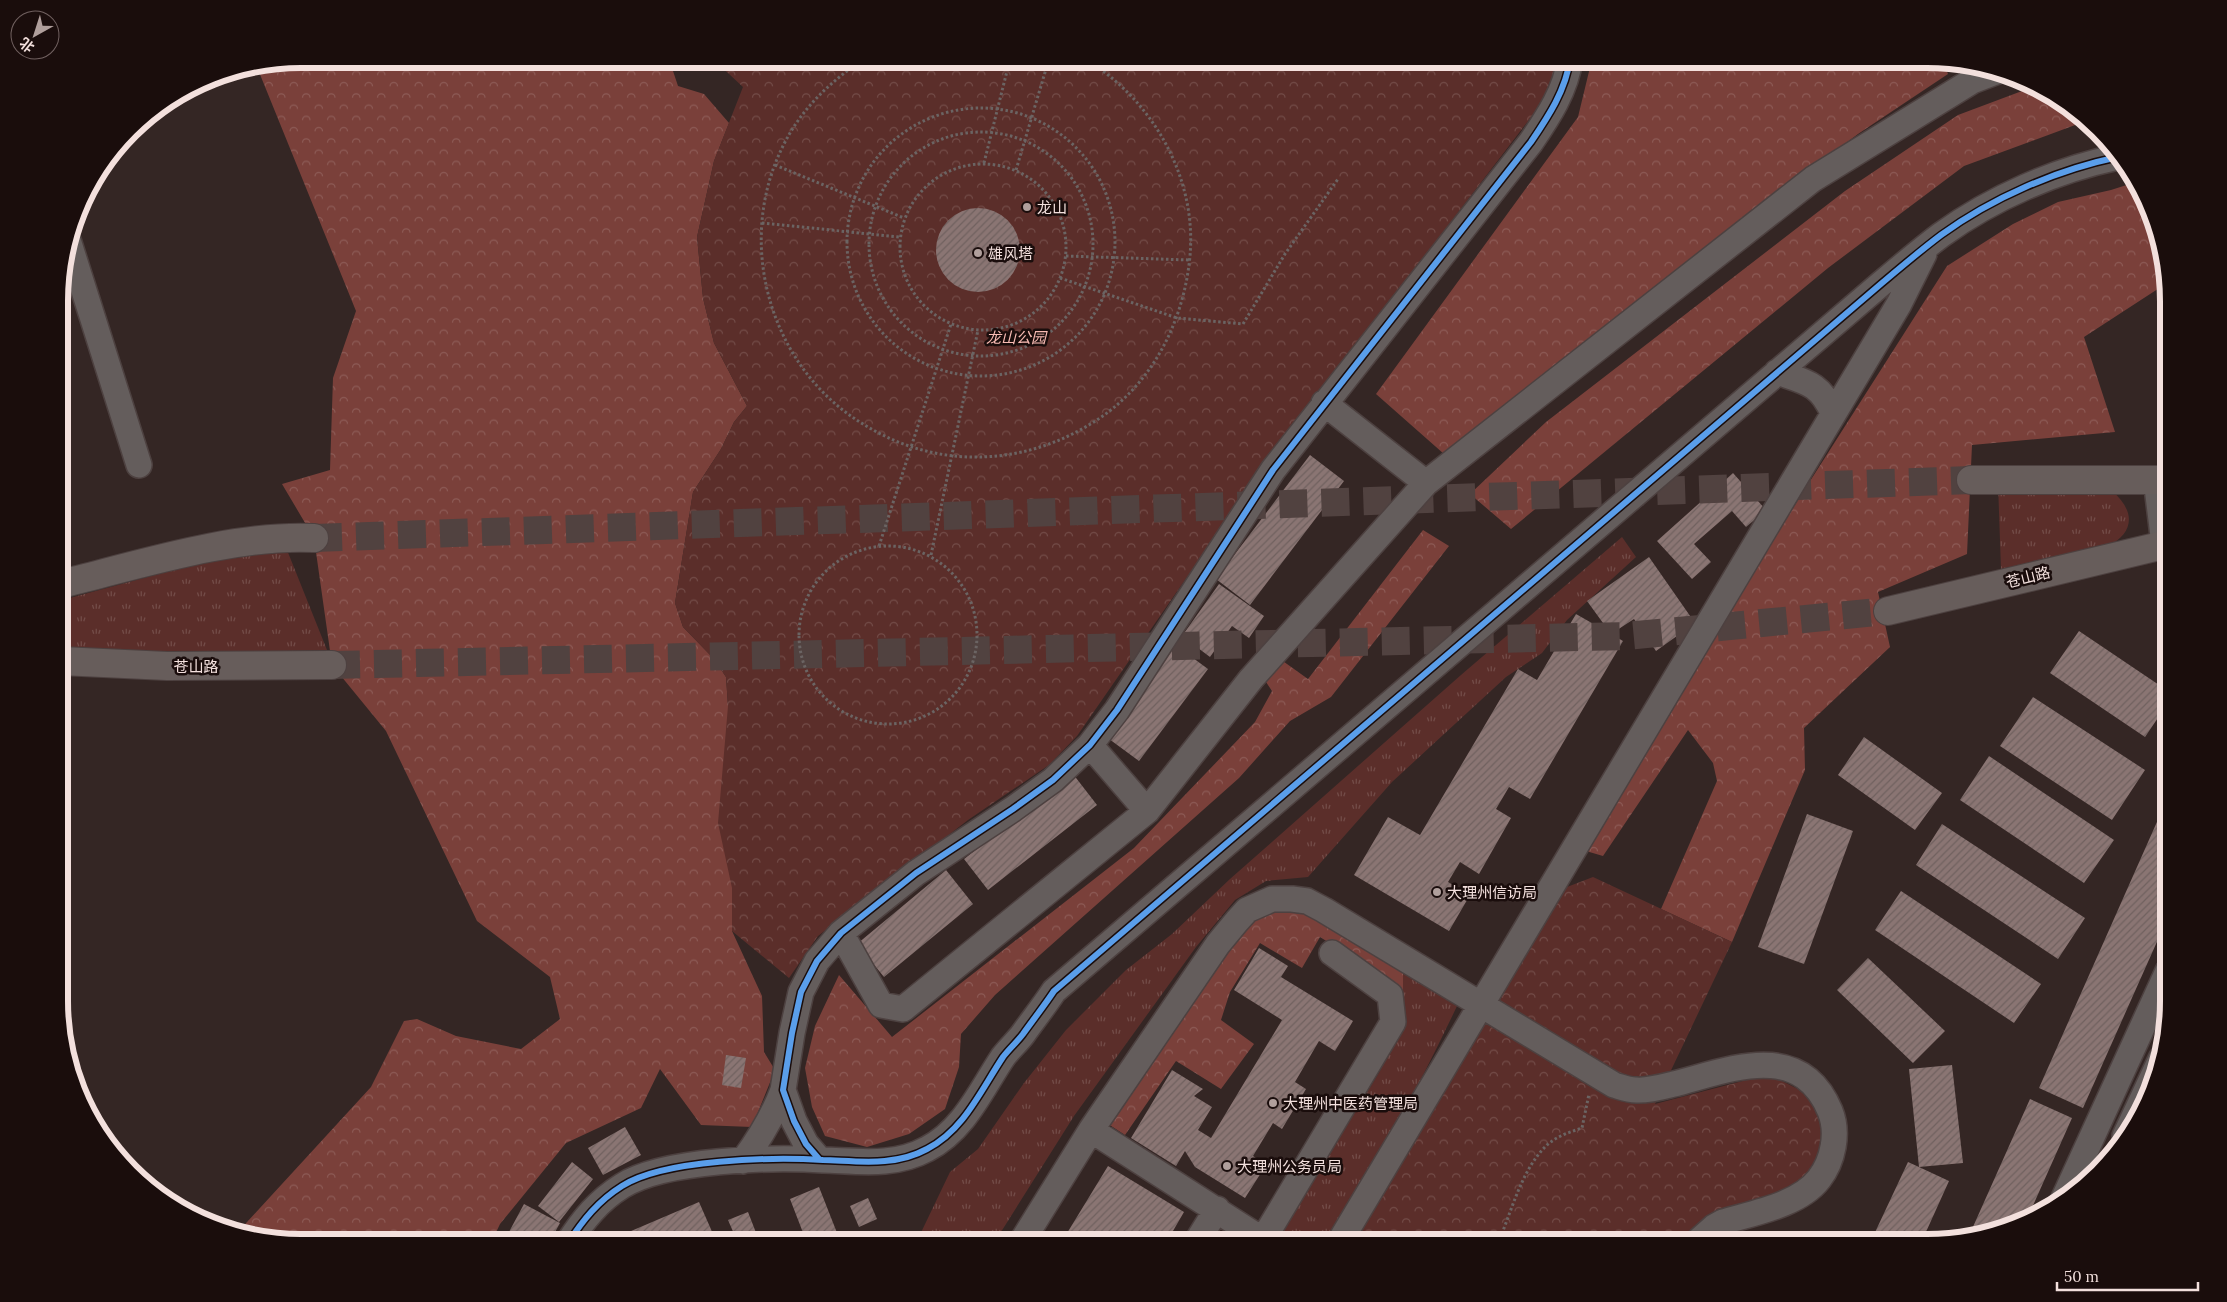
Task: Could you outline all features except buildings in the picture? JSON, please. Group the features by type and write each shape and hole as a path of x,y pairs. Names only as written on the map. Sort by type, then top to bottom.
{"main road":[{"path":"1971,480 2160,480"},
{"path":"68,582 224,546 272,539 314,538"},
{"name":"苍山路","path":"1888,611 2160,545"},
{"name":"苍山路","path":"68,661 158,666 332,665"}],"street":[{"path":"743,1161 773,1117 784,1090 792,1033 801,992 817,961 841,933 916,873 1013,809 1053,780 1090,745 1117,710 1273,470 1531,142 1550,114 1563,85 1568,68"},
{"path":"841,933 881,1005 904,1009 1147,811 1251,678 1426,483 1813,179 1969,73"},
{"path":"574,1234 591,1210 632,1180 672,1169 743,1161 819,1159 891,1162 912,1156 945,1138 974,1104 1004,1055 1054,991 1439,664 1777,372 1929,245 1975,214 2030,186 2068,171 2111,159"},
{"path":"1343,1234 1899,304 1929,245"},
{"path":"72,253 139,465"},
{"path":"1777,372 1808,382 1816,387 1823,394 1833,412"},
{"path":"1324,403 1426,483"},
{"path":"1090,745 1147,811"},
{"path":"1027,1234 1091,1130 1218,944 1247,910 1272,899 1292,898 1307,901 1324,910 1594,1073 1627,1089 1645,1090 1747,1066 1764,1064 1782,1066 1799,1073 1813,1084 1824,1097 1831,1113 1834,1131 1833,1148 1828,1165 1819,1180 1806,1192 1790,1200 1723,1222 1706,1234"},
{"path":"1267,1234 1393,1022 1390,994 1332,953"},
{"path":"2070,1184 2160,988"},
{"path":"784,1090 794,1121 806,1144 819,1159"},
{"path":"1091,1130 1217,1210 1251,1234"},
{"path":"1202,1234 1217,1210"}],"path":[{"path":"851,68 819,94 800,118 784,144 775,165 764,202 762,223 762,263 767,293 776,322 790,350 807,375 822,392 852,417 878,433 911,447 952,456 997,456 1027,452 1056,442 1084,429 1109,412 1132,391 1151,367 1167,341 1177,318 1187,284 1190,260 1190,222 1184,192 1175,163 1162,135 1144,110 1124,87 1098,68"},
{"path":"984,163 1008,68"},
{"path":"1016,170 1047,68"},
{"path":"998,108 1032,117 1069,140 1092,166 1108,197 1116,231 1116,258 1107,294 1080,335 1053,357 1022,371 988,377 968,378 936,369 903,352 877,328 858,298 848,264 846,231 853,198 870,164 895,138 926,119 961,109 998,108"},
{"path":"992,132 1025,141 1049,155 1069,175 1084,200 1092,229 1092,257 1085,287 1070,313 1050,333 1027,347 1000,356 972,357 942,350 914,335 893,315 877,289 869,260 868,234 874,206 888,180 908,158 933,142 962,133 992,132"},
{"path":"984,163 1001,165 1016,170 1034,181 1049,196 1056,208 1065,235 1066,256 1060,278 1047,300 1027,318 1004,328 978,330 951,324 932,313 917,298 904,272 900,258 900,237 904,218 913,200 927,184 944,172 984,163"},
{"path":"775,165 904,218"},
{"path":"1060,278 1177,318 1243,324 1285,254 1338,179"},
{"path":"762,223 900,237"},
{"path":"1066,256 1190,260"},
{"path":"879,546 951,324"},
{"path":"931,555 978,330"},
{"path":"871,546 901,546 931,555 955,574 971,598 978,626 976,655 965,681 947,703 922,718 894,724 866,722 840,710 818,691 803,664 798,634 803,604 818,577 842,557 871,546"},
{"path":"1502,1234 1530,1167 1548,1145 1561,1135 1582,1128 1594,1073"}],"green space":[{"path":"286,68 672,68 678,86 704,94 729,123 714,161 697,237 703,298 714,343 747,406 734,422 721,449 693,492 675,603 683,627 714,659 726,677 728,706 741,665 732,931 762,996 764,1052 775,1070 752,1127 701,1125 660,1069 641,1108 566,1143 500,1224 495,1234 286,1234 242,1227 371,1087 404,1021 417,1019 456,1036 521,1049 560,1019 550,977 477,921 386,731 332,665 314,538 282,484 330,470 333,378 356,311 259,71"},
{"name":"龙山公园","path":"723,68 1557,68 1554,79 1542,103 1302,416 1214,538 1077,736 1049,765 968,820 818,936 789,978 732,931 732,888 718,823 728,706 726,677 714,659 683,627 675,603 693,492 721,449 734,422 747,406 714,343 703,298 697,237 714,161 743,87"},
{"path":"1590,68 1941,68 1946,68 1948,74 1858,134 1663,281 1444,454 1376,394 1578,117"},
{"path":"2025,90 2056,107 2078,124 1964,166 1828,268 1511,529 1470,494 1546,422 1845,191 1958,115"},
{"path":"2128,184 2142,212 2152,240 2158,270 2159,288 2084,337 2115,432 1972,445 1967,554 1878,592 1890,647 1804,728 1805,770 1732,942 1661,909 1717,781 1713,763 1688,730 1603,856 1586,851 1726,613 1947,266 2013,224 2058,202"},
{"path":"1998,483 2111,490 2125,505 2129,520 2127,528 2123,535 2107,547 2001,569"},
{"path":"1423,530 1449,546 1331,697 1290,721 1239,778 995,995 961,1034 959,1067 945,1109 909,1134 867,1147 825,1136 812,1107 805,1068 815,1026 839,975 892,1037 1134,848 1255,722 1272,691 1262,676 1280,659 1308,679"},
{"path":"1622,537 1636,557 1567,620 1542,653 1506,677 1392,782 1308,877 1266,881 1235,900 1196,947 1074,1116 1000,1234 920,1234 950,1172 978,1149 1024,1083 1066,1030 1126,970 1172,934 1230,879 1461,675"},
{"path":"287,550 327,650 169,654 73,648 68,645 68,598 181,568 242,555"},
{"path":"1593,877 1732,942 1655,1104 1758,1077 1780,1080 1800,1090 1818,1109 1823,1125 1821,1149 1806,1176 1792,1189 1717,1212 1687,1234 1358,1234 1446,1082 1567,887"},
{"path":"1309,909 1403,967 1403,990 1320,937 1302,968 1260,943 1230,992 1221,1020 1254,1044 1221,1089 1176,1061 1125,1135 1105,1122 1242,931 1268,911"},
{"path":"1403,967 1457,1006 1396,1126 1332,1234 1280,1234 1380,1071 1402,1014"}],"tunnel":[{"path":"314,538 1971,480"},
{"path":"332,665 1626,636 1888,611"}],"cycle path":[{"path":"819,1159 806,1144 794,1121 783,1090 801,992 817,961 841,933 916,873 1013,809 1053,780 1090,745 1117,710 1273,470 1531,142 1550,113 1565,82 1568,68"},
{"path":"574,1234 592,1212 613,1192 641,1177 664,1170 691,1165 749,1160 889,1161 914,1155 940,1141 962,1120 1003,1057 1023,1034 1054,991 1904,265 1941,235 2003,197 2071,169 2111,159"}],"place":[{"name":"龙山","path":"1027,207"},
{"name":"雄风塔","path":"978,253"},
{"name":"大理州信访局","path":"1437,892"},
{"name":"大理州中医药管理局","path":"1273,1103"},
{"name":"大理州公务员局","path":"1227,1166"}]}
